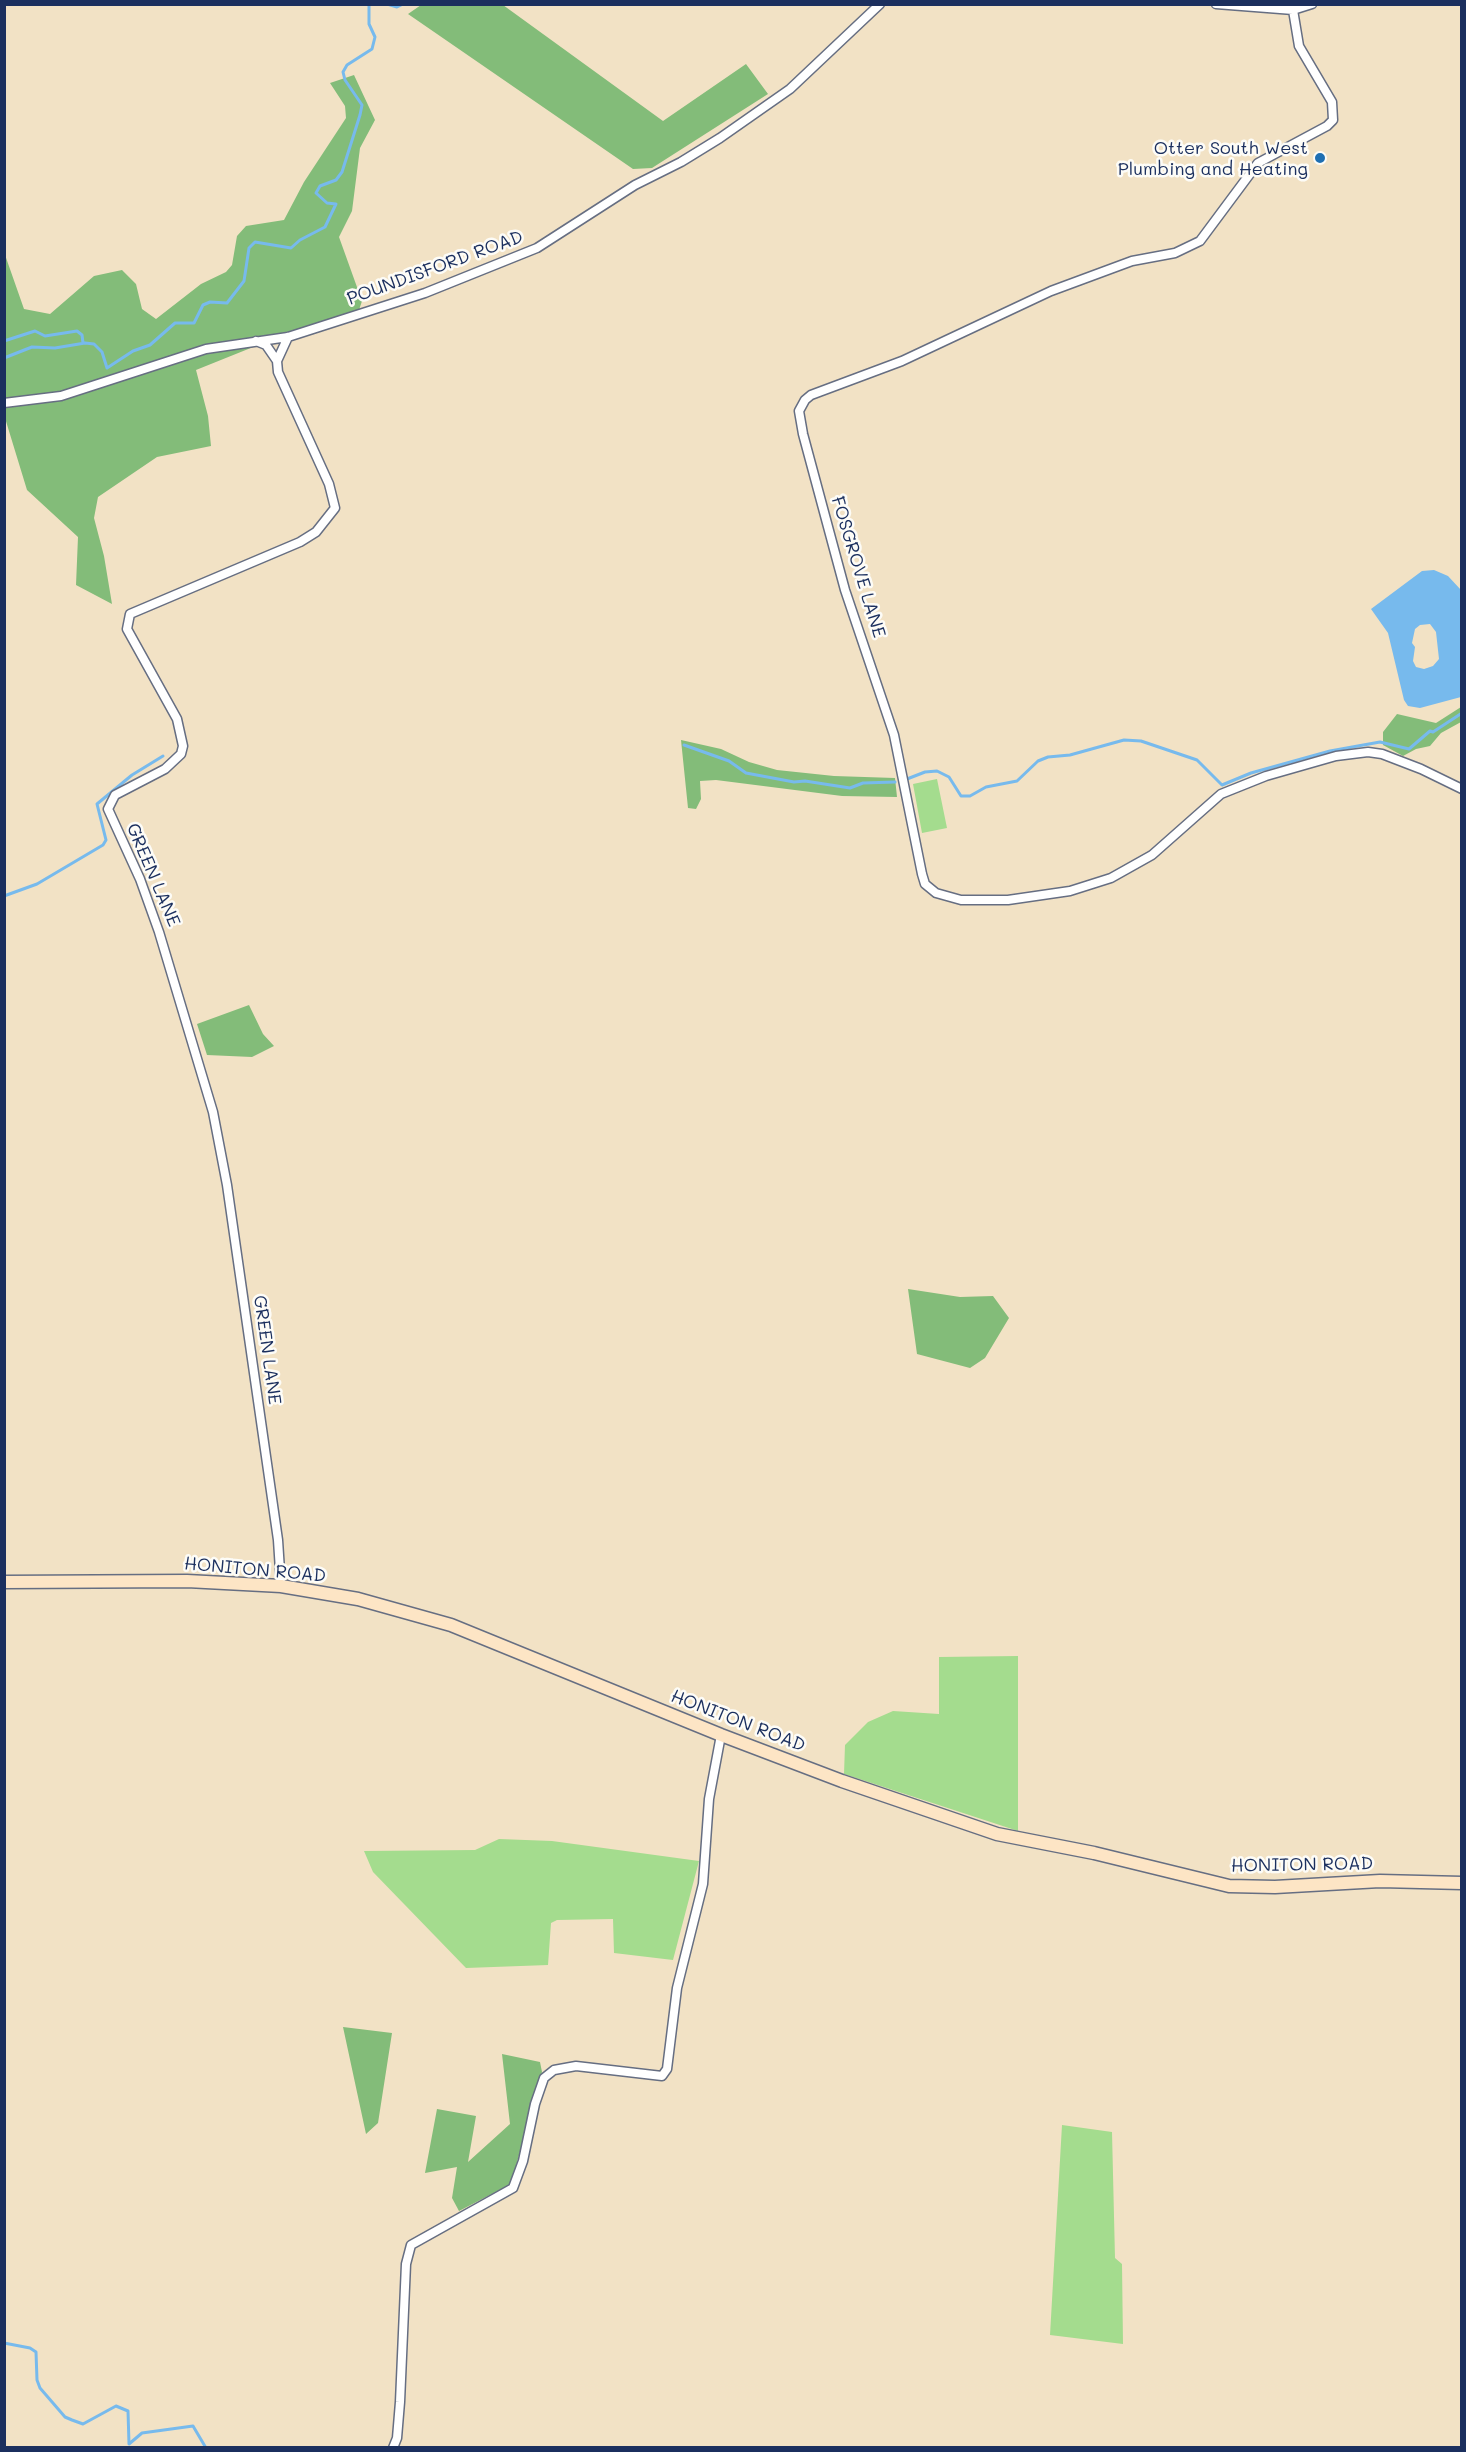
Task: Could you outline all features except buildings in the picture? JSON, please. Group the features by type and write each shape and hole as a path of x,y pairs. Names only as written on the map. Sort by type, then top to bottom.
{"main road":[{"name":"HONITON ROAD","path":"4,1582 186,1581 281,1586 358,1599 451,1625 721,1735 842,1781 997,1834 1094,1853 1207,1882 1251,1887 1380,1881 1461,1883"}],"street":[{"name":"POUNDISFORD ROAD","path":"4,403 61,396 206,349 288,337 425,293 537,248 635,184 681,162 720,138 782,94 880,4"},
{"path":"1216,4 1293,10 1312,4"},
{"name":"FOSGROVE LANE","path":"1293,10 1299,46 1332,102 1333,120 1328,126 1258,163 1200,241 1175,253 1132,261 1050,291 902,361 811,395 801,406 801,427 845,590 894,735 922,874 925,884 936,893 961,900 1008,900 1070,891 1099,882 1126,871 1152,855 1221,794 1266,776 1336,756 1368,752 1382,754 1421,769 1461,789"},
{"path":"277,361 288,337"},
{"path":"256,341 266,345 277,361"},
{"name":"GREEN LANE","path":"277,361 278,372 329,484 335,508 316,532 300,542 130,614 126,622 127,629 177,719 183,746 181,754 165,769 116,795 108,809 140,879 159,932 213,1112 227,1185 278,1540 281,1586"},
{"path":"393,2448 397,2438 400,2402 406,2264 411,2245 513,2188 524,2161 535,2104 544,2078 554,2070 576,2066 662,2076 667,2069 676,1988 703,1884 710,1799 721,1735"}],"green space":[{"path":"421,5 503,5 663,121 746,64 768,94 652,168 633,169 408,14"},
{"path":"354,75 375,120 360,148 352,211 339,237 362,301 359,310 288,333 196,370 208,416 211,446 157,457 98,497 94,518 104,556 112,604 76,585 78,537 27,490 5,418 4,252 24,309 50,314 94,276 122,270 136,284 142,309 156,319 201,284 226,272 232,265 237,236 246,226 284,220 304,182 346,118 345,106 330,83"},
{"path":"1461,707 1461,722 1441,733 1430,746 1416,749 1403,756 1383,745 1383,732 1397,714 1436,723"},
{"path":"681,740 721,749 749,762 777,770 834,776 895,778 897,797 842,796 716,780 700,781 701,799 696,809 688,808"},
{"path":"937,779 947,828 922,833 913,784"},
{"path":"249,1005 263,1034 274,1046 252,1057 207,1055 197,1024"},
{"path":"908,1289 960,1297 993,1296 1009,1318 985,1358 970,1368 917,1354"},
{"path":"1018,1656 1018,1831 844,1774 845,1745 868,1722 893,1711 939,1714 939,1657"},
{"path":"499,1839 552,1841 699,1861 673,1960 614,1953 613,1919 557,1920 551,1923 548,1965 466,1968 373,1872 364,1851 475,1850"},
{"path":"343,2027 392,2033 378,2123 366,2134"},
{"path":"502,2054 540,2062 542,2072 511,2184 459,2211 452,2198 457,2167 425,2173 437,2109 476,2116 468,2162 510,2124"},
{"path":"1062,2125 1112,2132 1115,2258 1122,2264 1123,2344 1050,2335"}],"water":[{"path":"1434,570 1448,576 1461,590 1461,697 1420,708 1408,706 1404,700 1388,633 1371,609 1422,571","holes":["1430,624 1436,632 1439,659 1433,666 1424,669 1416,667 1413,661 1415,647 1412,643 1415,629 1420,625"]}],"waterway":[{"path":"4,358 32,347 55,348 85,343 94,344 102,352 107,368 133,351 150,345 175,323 194,323 203,305 210,302 227,303 244,281 249,248 255,242 291,248 300,240 325,227 336,204 327,203 316,193 320,186 336,180 342,172 360,115 362,105 345,80 343,72 347,65 372,49 375,37 369,24 369,4"},
{"path":"387,4 397,7 403,4"},
{"path":"4,341 35,331 45,336 77,331 82,335 83,343"},
{"path":"907,779 925,772 937,771 949,777 961,796 970,796 986,787 1017,781 1038,761 1048,757 1070,755 1124,740 1141,741 1197,760 1222,785 1251,773 1330,751 1380,742 1409,749 1430,731 1433,732 1462,713"},
{"path":"684,745 729,761 746,773 794,782 805,781 850,788 863,783 895,782"},
{"path":"4,896 37,884 103,845 106,840 97,804 132,775 163,756"},
{"path":"4,2343 30,2348 36,2352 37,2380 40,2388 65,2417 83,2424 116,2406 128,2411 129,2444 142,2433 193,2426 206,2448"}],"place":[{"name":"Otter South West Plumbing and Heating","path":"1320,158"}]}
